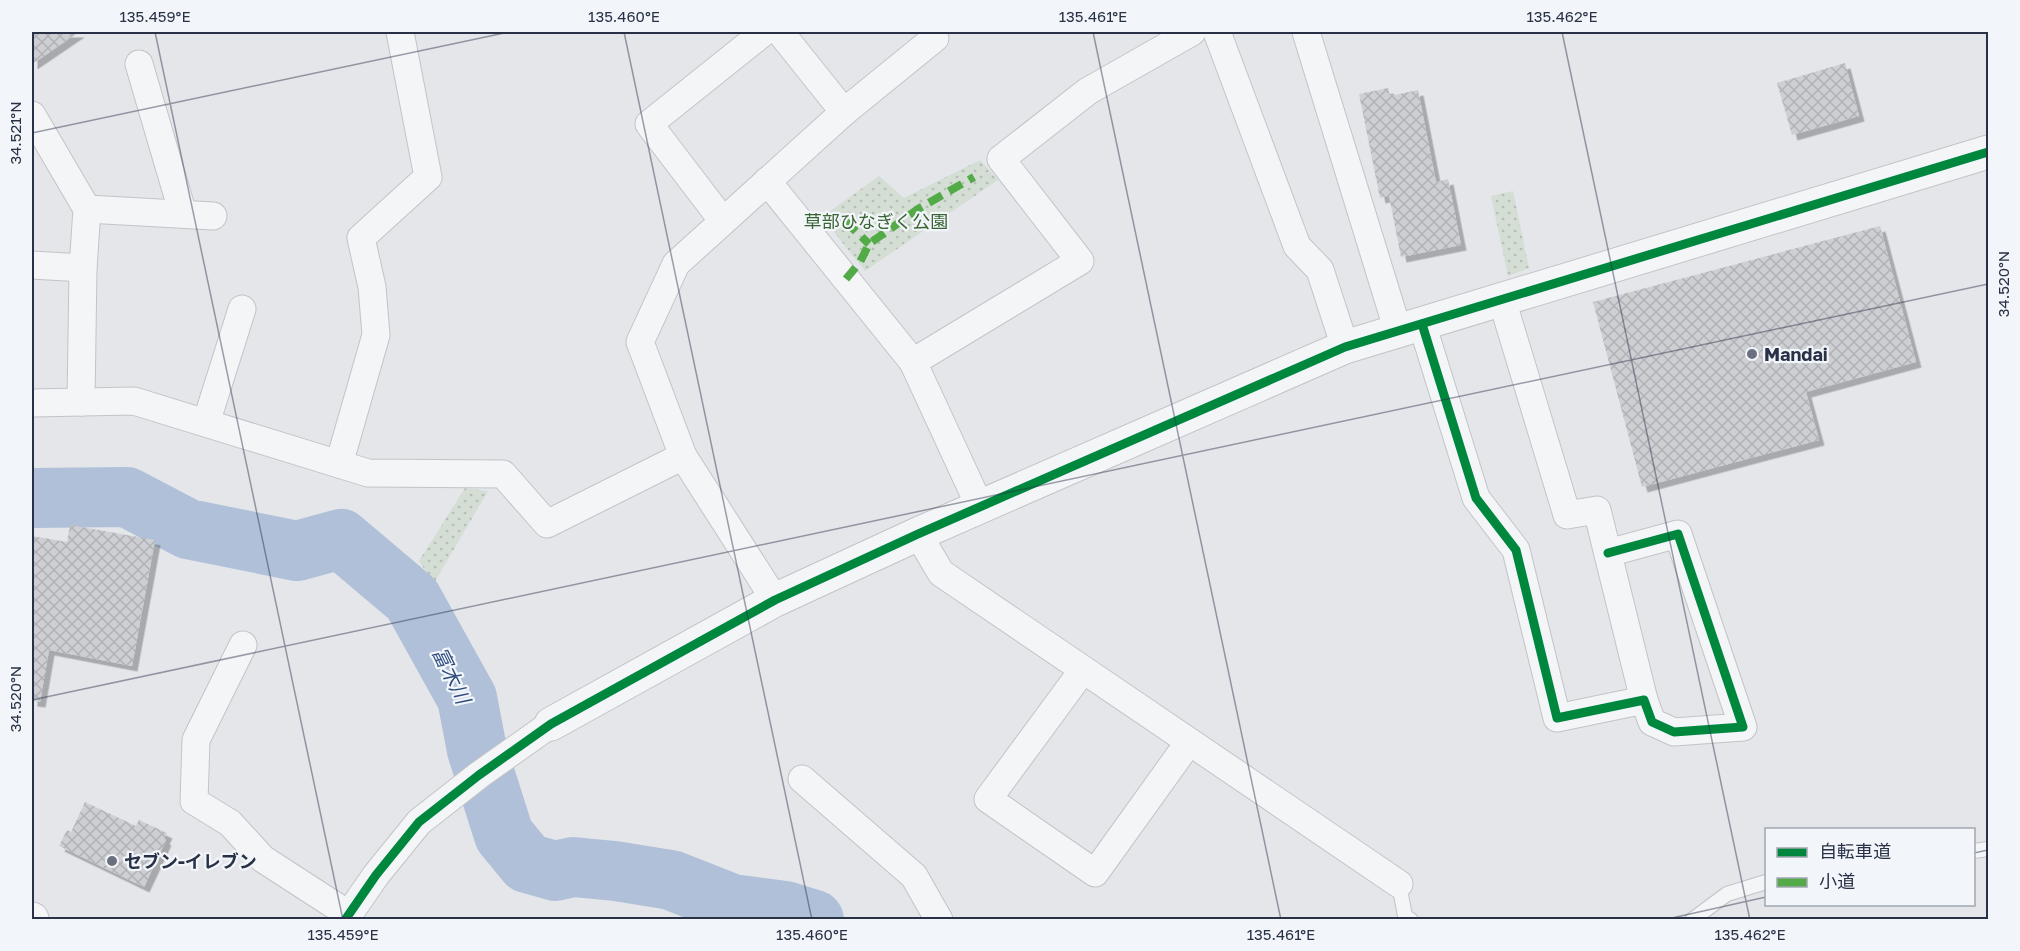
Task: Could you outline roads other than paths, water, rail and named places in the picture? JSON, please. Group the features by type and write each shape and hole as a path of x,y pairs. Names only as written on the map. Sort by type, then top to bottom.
{"street":[{"path":"339,464 376,335 372,287 361,238 428,177 399,32"},
{"path":"723,221 649,124 764,32"},
{"path":"780,32 844,112"},
{"path":"913,362 1080,261 1002,159 1088,91 1192,32"},
{"path":"1217,32 1297,246 1320,270 1346,347"},
{"path":"1306,32 1410,328 1476,498 1516,550 1557,718 1644,700"},
{"path":"775,600 683,456 640,342 676,264 844,112 935,38"},
{"path":"139,64 183,214"},
{"path":"32,115 87,209 83,268 81,402"},
{"path":"243,645 196,740 195,801 230,823 263,859 347,917 376,875 419,822 479,775 551,723 775,600 918,534 1346,347 1989,152"},
{"path":"767,181 913,362 980,507"},
{"path":"87,209 213,216"},
{"path":"32,265 83,268"},
{"path":"1502,300 1567,515 1597,510 1644,700 1652,722 1674,732 1743,727 1678,534 1608,553"},
{"path":"206,423 242,309"},
{"path":"32,403 134,401 368,473 503,474 547,524 683,456"},
{"path":"918,534 941,573 1399,884"},
{"path":"1083,670 988,799 1095,873 1189,742"},
{"path":"802,780 914,876 939,920"}],"lane":[{"path":"1692,920 1727,894 1765,883"},
{"path":"1399,884 1406,916 1411,920"}],"waterway":[{"name":"富木川","path":"32,498 127,497 188,529 297,551 341,539 412,599 467,698 477,750 504,835 527,863 555,871 573,867 671,880 732,904 785,911 814,920"}],"place":[{"name":"Mandai","path":"1752,354"},
{"name":"セブン-イレブン","path":"112,861"}],"park label":[{"name":"草部ひなぎく公園","path":"876,221"}]}
